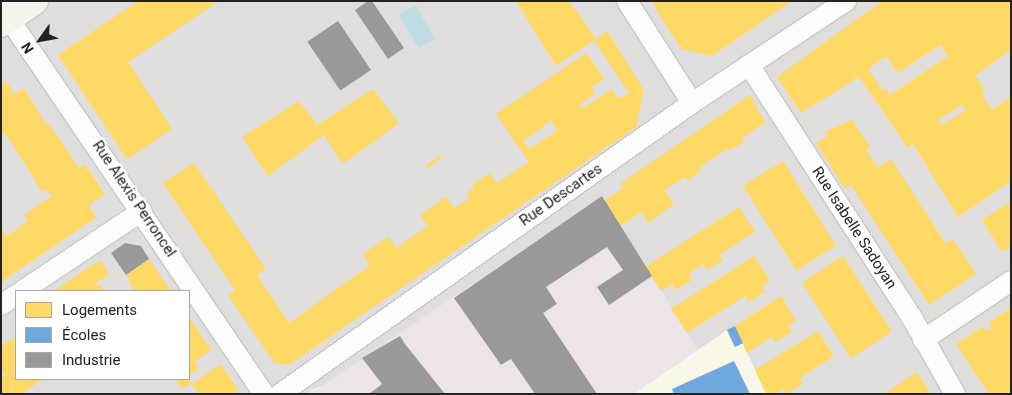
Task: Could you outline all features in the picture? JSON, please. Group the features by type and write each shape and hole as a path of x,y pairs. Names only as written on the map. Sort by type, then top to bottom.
{"street":[{"path":"4,16 34,1"},
{"path":"626,1 692,103"},
{"name":"Rue Descartes","path":"280,394 692,103 846,1"},
{"name":"Rue Alexis Perroncel","path":"4,16 142,211 264,394"},
{"name":"Rue Isabelle Sadoyan","path":"749,65 924,340 955,394"},
{"path":"24,290 142,211"},
{"path":"924,340 1011,281"},
{"path":"1,305 15,296"}],"shaded area":[{"path":"1,1 1011,1 1011,394 634,394 698,351 652,276 310,390 310,394 1,394"},
{"path":"603,196 698,351 634,394 310,394"},
{"path":"735,326 766,394 634,394 727,330"}],"water":[{"path":"415,5 435,38 419,48 399,15"}],"building: Logements":[{"path":"138,1 219,1 128,62 172,129 127,159 58,55"},
{"path":"516,1 569,1 596,39 607,31 644,90 636,127 289,365 274,363 228,295 235,290 163,183 194,163 266,269 257,275 289,323 370,265 363,254 388,237 396,248 428,226 420,215 446,197 454,208 470,198 466,193 474,188 472,185 490,173 497,183 529,162 496,114 530,91 587,53 604,79 591,88 595,94 579,105 582,109 612,89 618,99 629,93 594,40 556,66","holes":["551,121 557,131 529,149 523,141"]},
{"path":"651,1 792,1 712,56 681,49"},
{"path":"882,1 1011,1 1011,50 975,76 984,88 982,95 992,110 1011,97 1011,181 958,217 913,144 908,148 859,77 801,113 777,77","holes":["940,45 948,56 890,95 886,89 883,91 868,69 886,56 898,73","962,105 966,110 942,125 938,120"]},
{"path":"6,81 15,94 24,88 47,126 49,124 79,168 85,164 105,194 89,205 96,218 1,282 1,228 7,236 28,221 24,215 52,196 47,189 42,192 8,137 1,132 1,85"},
{"path":"373,89 399,123 343,164 324,135 268,176 242,137 299,101 317,125"},
{"path":"750,95 765,122 741,139 744,143 729,150 728,148 699,168 701,170 688,181 685,177 664,190 674,204 648,223 641,212 621,226 604,201 623,188 620,184"},
{"path":"852,120 870,147 866,150 878,168 891,159 946,244 953,239 976,274 929,305 851,185 845,189 816,143 828,136 825,132"},
{"path":"440,155 442,158 427,168 425,166"},
{"path":"783,161 836,246 796,271 743,186"},
{"path":"1011,201 1011,246 1002,252 982,220"},
{"path":"739,207 755,232 719,255 723,260 707,270 703,264 689,274 692,280 676,290 672,284 661,291 645,267"},
{"path":"754,256 770,281 762,286 765,292 749,302 745,296 687,333 671,309"},
{"path":"843,256 892,331 851,358 802,283"},
{"path":"149,259 170,290 134,290 126,275"},
{"path":"100,260 109,274 95,284 97,286 100,284 104,290 55,290"},
{"path":"781,296 796,321 788,326 792,332 775,342 771,337 747,353 735,326"},
{"path":"1011,308 1011,390 1005,394 989,394 956,344 984,326 986,331 992,328 989,322"},
{"path":"190,318 211,350 194,362 199,369 190,374"},
{"path":"818,331 834,356 799,379 803,384 786,394 783,389 775,394 766,394 755,370"},
{"path":"15,337 15,380 42,380 21,394 1,394 1,378 5,375 1,369 1,346"},
{"path":"221,364 237,388 236,394 199,394 192,384"},
{"path":"917,372 931,394 884,394"},
{"path":"176,380 190,380 192,384 182,388"}],"building: Écoles":[{"path":"735,326 743,343 735,347 727,330"},
{"path":"734,361 750,394 674,394 672,389"}],"building: Industrie":[{"path":"368,1 372,1 404,48 388,59 355,10"},
{"path":"338,21 371,70 340,91 307,42"},
{"path":"602,196 652,276 609,305 597,287 623,270 607,247 546,287 557,304 543,313 597,394 535,394 511,359 501,365 454,298"},
{"path":"125,243 141,246 149,259 126,275 111,253"},
{"path":"400,336 445,394 369,394 382,384 362,358"}]}
